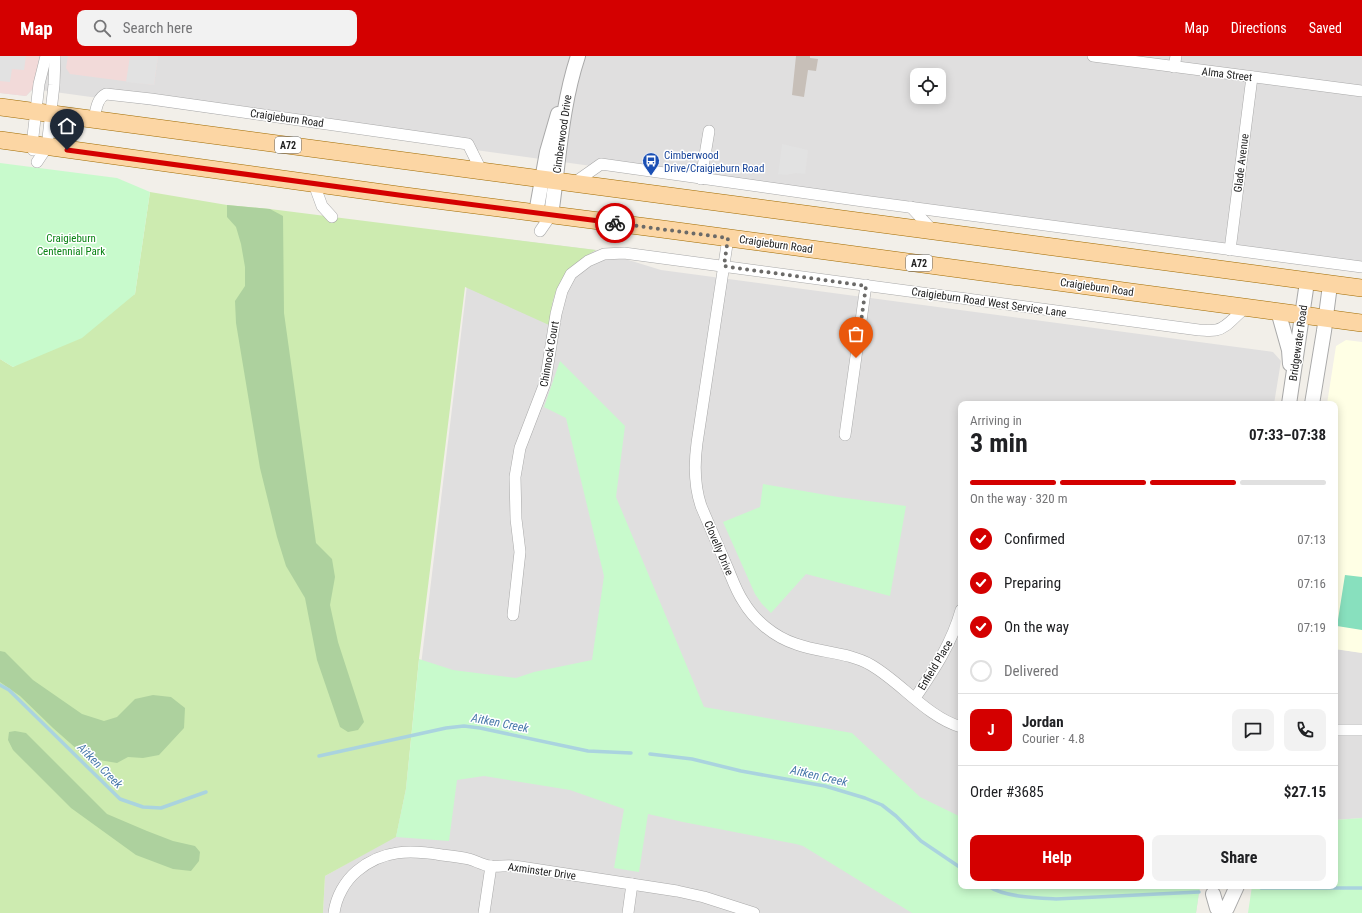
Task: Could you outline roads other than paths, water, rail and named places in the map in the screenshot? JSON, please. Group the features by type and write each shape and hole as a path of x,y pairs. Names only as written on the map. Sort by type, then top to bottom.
{"main road":[{"name":"A72","path":"0,107 549,179 1307,282 1362,288"},
{"name":"Craigieburn Road","path":"0,140 314,184 1362,323"}],"street":[{"path":"39,146 44,113 39,84 46,56"},
{"path":"39,146 44,113 54,85 54,56"},
{"name":"Cimberwood Drive","path":"543,214 549,179 558,154 569,87 578,56"},
{"name":"Alma Street","path":"1093,56 1175,61 1252,77 1362,91"},
{"name":"Glade Avenue","path":"1230,250 1252,77"},
{"name":"Craigieburn Road","path":"94,119 102,95 106,94 150,99 468,144 481,170"},
{"path":"701,179 709,131"},
{"path":"574,183 601,164 701,179 1362,267"},
{"path":"314,184 322,206 332,217"},
{"path":"911,207 934,232"},
{"name":"Clovelly Drive","path":"728,238 696,443 694,471 697,493 701,506 739,594 749,610 758,620 776,635 797,645 839,653 860,660 882,672 941,718 958,726"},
{"name":"Chinnock Court","path":"513,615 520,552 516,519 515,477 520,448 546,383 556,314 564,287 572,274 588,261 604,254 624,253 724,266"},
{"name":"Craigieburn Road West Service Lane","path":"724,266 1199,330 1214,330 1224,327 1239,312 1247,307"},
{"name":"Bridgewater Road","path":"1290,400 1307,282"},
{"name":"Bridgewater Road","path":"1312,401 1330,285"},
{"path":"845,435 866,286"},
{"path":"1278,311 1289,350 1290,400 1301,401"},
{"name":"Enfield Place","path":"915,698 945,651 958,623"},
{"path":"1338,730 1362,730"},
{"name":"Axminster Drive","path":"334,913 342,890 352,875 368,863 391,854 402,852 422,852 469,859 491,866 514,866 632,884 704,897 754,913"},
{"path":"484,913 491,866"},
{"path":"628,913 632,884"},
{"path":"1214,890 1216,908 1222,910 1226,908 1231,901 1236,889"},
{"path":"1234,913 1237,889"},
{"path":"1211,913 1214,890"}],"waterway":[{"name":"Aitken Creek","path":"0,685 9,690 120,799 143,807 161,808 206,792"},
{"name":"Aitken Creek","path":"319,756 446,728 464,726 480,728 588,751 631,753"},
{"name":"Aitken Creek","path":"650,754 692,759 741,771 825,786 865,798 882,805 896,816 921,841 958,866"},
{"name":"Aitken Creek","path":"1338,888 1362,888"},
{"name":"Aitken Creek","path":"993,889 1011,895 1056,899 1199,892"}],"place":[{"name":"Cimberwood Drive/Craigieburn Road","path":"651,176"}],"park label":[{"name":"Craigieburn Centennial Park","path":"71,244"}]}
